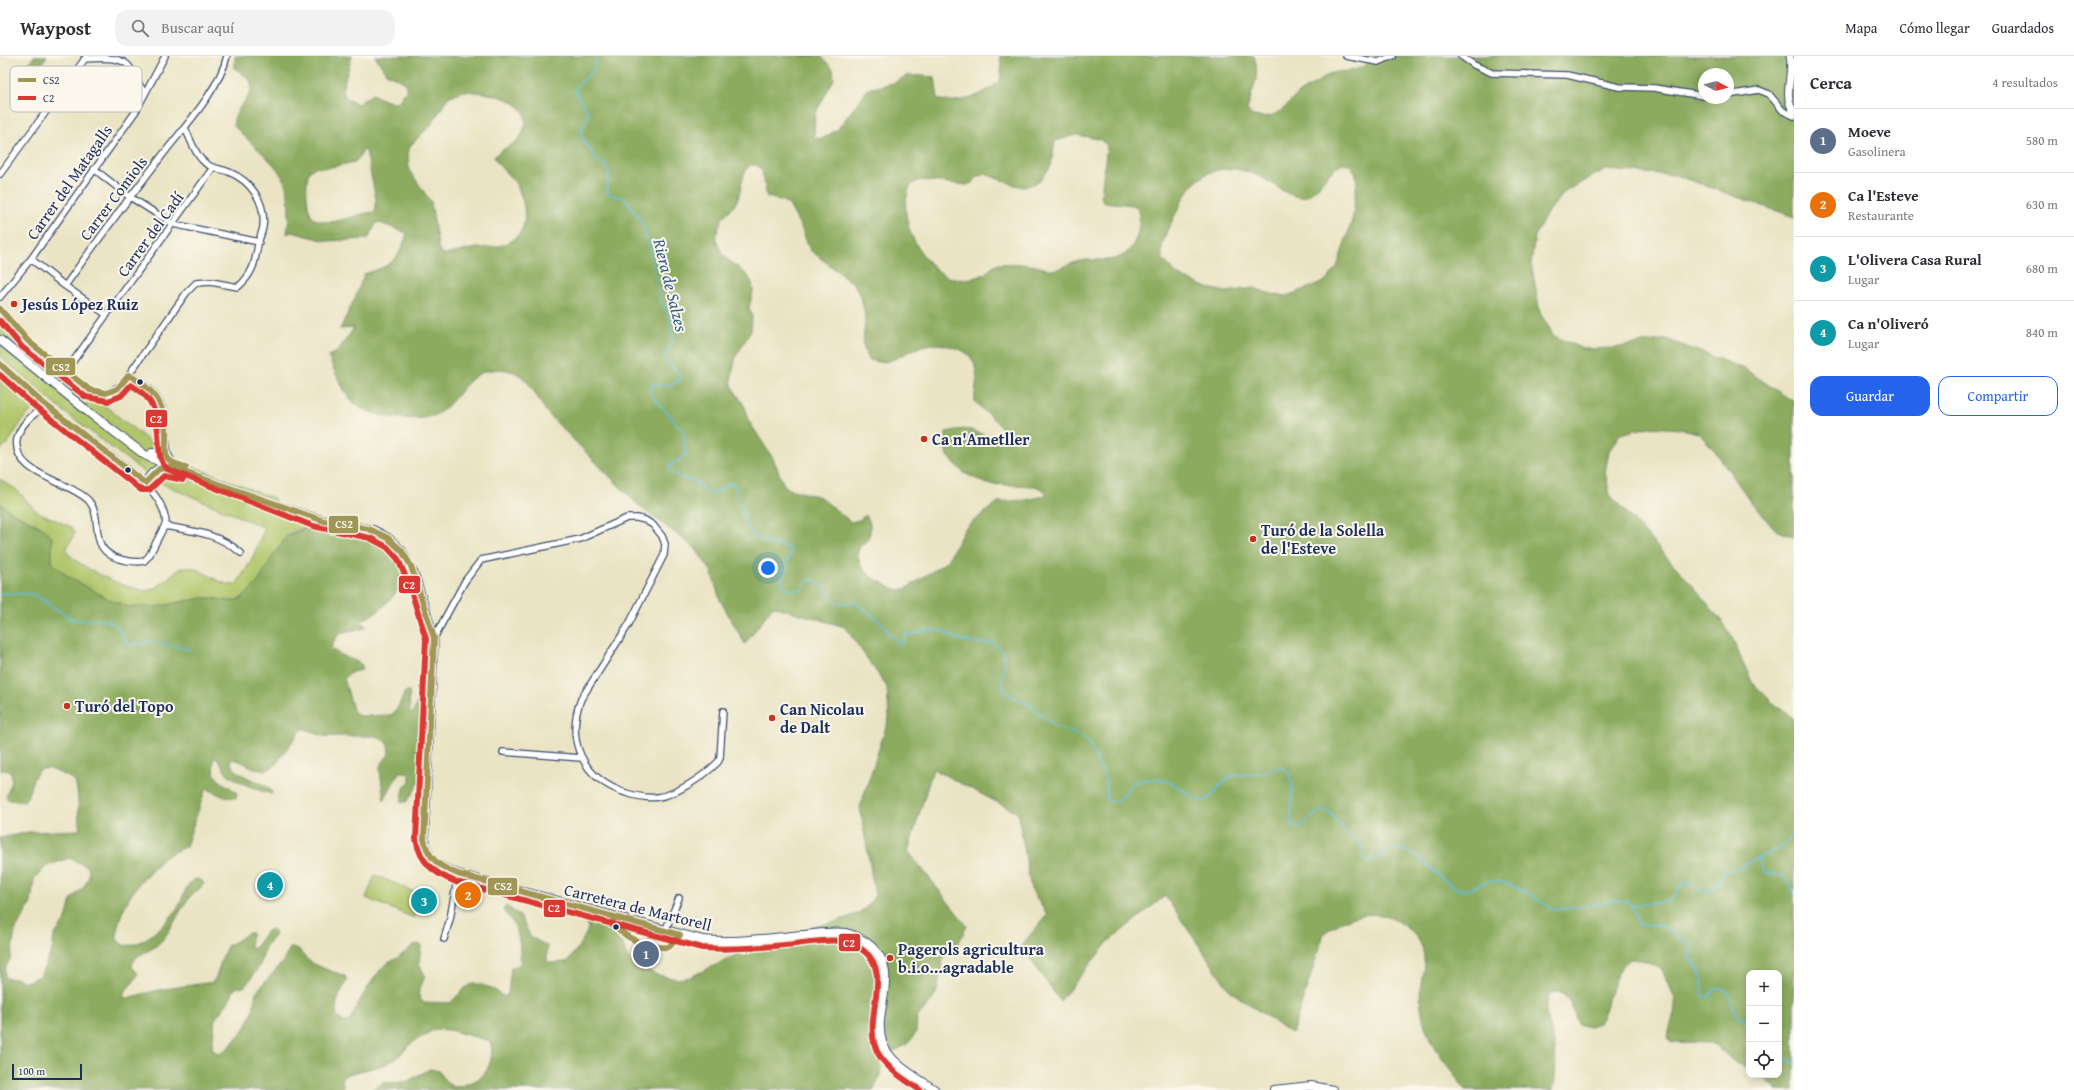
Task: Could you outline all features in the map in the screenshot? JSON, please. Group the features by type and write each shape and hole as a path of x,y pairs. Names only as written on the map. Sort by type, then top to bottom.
{"main road":[{"name":"Carretera de Martorell","path":"0,340 90,414 146,453 173,466 258,499 275,503 324,521 369,529 392,541 402,551 411,566 434,638 424,839 427,852 435,863 458,874 665,931 714,941 740,941 836,932 845,933 862,939 879,955 885,969 886,981 880,1030 884,1048 899,1063 935,1090"},
{"path":"145,483 153,472 161,468 173,466 164,454 166,441"},
{"path":"146,453 164,454"},
{"path":"146,453 152,463 153,472"},
{"path":"1274,1090 1298,1086 1333,1090"}],"street":[{"name":"Carrer del Matagalls","path":"142,97 165,56"},
{"name":"Carrer Comiols","path":"64,286 130,196 185,128 221,75 227,56"},
{"path":"1346,56 1354,59 1378,62 1393,56"},
{"path":"1461,56 1474,65 1492,72 1567,76 1619,87 1654,88 1698,95"},
{"path":"1790,56 1792,71 1789,101 1794,111"},
{"path":"85,58 118,59 128,66"},
{"path":"1734,93 1759,90 1769,94 1783,111 1794,116"},
{"path":"0,174 45,112"},
{"name":"Carrer del Matagalls","path":"0,297 31,258 135,112"},
{"path":"0,309 28,341 90,390 99,393 117,389 125,380 187,292 196,283 211,282 238,287 248,279 255,262 263,227 263,210 259,196 247,182 228,172 212,169 201,160 185,128"},
{"path":"94,169 130,196 173,224 259,242"},
{"name":"Carrer del Cadí","path":"66,372 212,169"},
{"path":"31,258 64,286 107,315"},
{"path":"0,364 47,406 145,483 160,502 164,512 165,526 149,556 144,561 120,559 107,552 98,539 94,511 88,501 64,486 33,470 25,462 19,452 17,441 21,430 32,416 47,406"},
{"path":"134,369 140,381"},
{"path":"129,375 151,388 160,401 165,417 166,441"},
{"path":"125,380 140,381"},
{"path":"434,638 465,581 481,560 580,539 627,518 641,519 653,525 664,539 664,555 629,624 580,699 576,712 575,729 576,744 581,758 594,776 610,787 644,797 659,798 691,783 718,762 720,758 723,711"},
{"path":"165,526 208,534 231,544 240,552"},
{"path":"503,752 581,758"},
{"path":"444,938 450,919 458,874"},
{"path":"665,931 679,898"}],"green space":[{"path":"34,56 47,56 40,66 28,66"},
{"path":"235,56 352,56 342,90 347,99 358,104 372,94 386,101 398,102 406,91 406,83 386,73 375,56 821,56 833,69 834,79 815,114 814,137 822,139 838,129 868,89 894,83 908,75 935,77 938,99 954,101 979,95 1000,81 1002,65 1000,56 1254,56 1257,71 1247,110 1252,116 1261,117 1274,115 1279,112 1300,92 1332,73 1355,70 1364,66 1372,56 1794,56 1794,217 1675,175 1605,170 1567,190 1547,213 1535,236 1531,263 1540,313 1554,336 1583,349 1614,348 1666,339 1745,369 1794,402 1794,537 1776,530 1751,502 1713,448 1698,433 1682,429 1649,427 1620,434 1609,451 1605,472 1610,495 1694,587 1728,629 1752,682 1772,702 1794,719 1794,1090 1776,1090 1764,1078 1782,1078 1782,970 1746,970 1746,1068 1734,1062 1717,1046 1711,1043 1671,1042 1668,1037 1674,1013 1675,1000 1667,980 1659,968 1653,964 1647,961 1630,959 1618,972 1599,1023 1589,1027 1578,1024 1567,998 1558,992 1552,993 1548,997 1546,1003 1546,1015 1556,1054 1553,1090 1465,1090 1437,1052 1428,1036 1420,1000 1420,989 1424,967 1421,944 1414,934 1398,921 1376,914 1366,914 1345,921 1324,933 1292,1034 1230,991 1165,896 1109,941 1060,1001 1021,946 1047,915 1031,889 1018,813 933,769 908,851 967,926 958,944 947,951 943,959 937,991 933,999 917,1017 916,1031 912,1039 906,1045 894,1051 882,1061 880,1076 874,1090 371,1090 383,1083 406,1082 430,1069 439,1071 446,1082 453,1087 470,1083 484,1074 491,1058 492,1049 490,1041 449,1030 435,1029 413,1042 396,1059 387,1064 345,1075 342,1079 344,1090 0,1090 0,838 29,832 80,830 76,785 74,781 51,769 42,769 35,775 28,795 23,802 9,800 6,797 12,778 9,771 0,770 0,504 42,528 49,534 52,538 52,561 54,565 69,577 109,599 129,607 155,607 202,598 234,601 242,598 259,581 272,557 287,536 315,524 368,534 390,543 403,559 406,575 403,584 380,610 362,620 361,622 366,626 365,628 341,634 337,637 331,648 362,665 362,670 352,672 344,678 353,710 359,716 391,715 397,709 405,692 409,691 410,714 413,713 424,684 428,683 423,768 419,782 406,802 401,802 404,788 410,781 410,773 399,772 384,800 380,766 389,754 388,745 386,741 376,736 323,736 306,729 302,729 274,766 266,771 230,759 236,770 271,789 272,794 249,786 232,777 214,757 213,765 216,776 237,793 236,798 222,796 206,788 186,846 166,856 147,874 132,894 121,916 117,939 123,945 138,943 154,933 168,920 178,907 191,882 195,879 201,880 204,883 189,898 166,936 156,946 134,960 132,967 138,973 135,980 124,994 123,997 127,998 158,990 213,982 218,973 226,948 229,944 237,941 248,933 252,933 250,947 254,949 267,931 271,929 275,931 274,936 265,947 260,965 244,987 235,988 227,1004 215,1019 212,1049 219,1054 229,1047 246,1027 253,1010 256,992 282,963 290,948 299,949 302,955 313,963 345,976 347,981 338,998 336,1012 337,1017 344,1022 349,1022 364,994 382,968 401,956 411,947 418,944 421,945 419,963 425,976 418,994 422,1002 450,1003 466,987 474,983 492,988 504,997 508,994 511,967 520,965 520,943 513,923 503,910 506,906 520,916 531,937 547,946 547,960 550,963 567,962 578,948 588,928 586,916 598,922 623,944 627,957 634,964 657,975 679,979 690,977 729,959 748,946 786,940 809,928 835,922 857,914 868,906 875,895 860,807 889,718 887,687 845,627 773,606 745,644 720,600 711,571 695,548 639,506 550,416 526,380 514,372 497,369 481,373 467,384 443,410 435,415 427,417 405,418 381,415 361,408 354,403 342,387 328,356 337,352 354,328 340,329 355,298 364,274 388,265 393,261 404,243 407,233 377,222 368,239 327,241 291,232 287,234 289,212 288,195 284,182 270,161 234,126 236,113 248,97 252,87 249,79 235,68","holes":["463,91 485,93 508,100 518,106 524,114 525,123 521,136 494,157 518,188 524,206 524,223 521,231 516,237 509,242 496,247 442,254 438,247 431,202 409,170 408,154 410,146 432,124 448,97","1076,135 1099,139 1107,145 1101,195 1103,202 1133,205 1139,211 1138,231 1133,245 1129,250 1118,258 1079,261 1053,270 1048,270 1037,266 999,264 994,266 986,273 971,279 952,278 938,271 922,253 910,231 906,207 907,196 913,183 922,180 966,185 973,183 977,177 985,174 1024,187 1039,182 1051,166 1055,141","363,150 366,151 376,199 375,212 329,222 314,219 309,210 307,197 309,172 315,167 327,168 357,160","1343,164 1350,165 1355,172 1357,179 1353,217 1337,267 1327,280 1286,296 1271,294 1254,288 1226,292 1208,288 1176,274 1162,258 1164,237 1186,193 1205,175 1215,171 1227,169 1239,170 1252,173 1283,191 1297,197 1302,197 1312,193 1336,168","749,165 757,165 762,171 767,197 783,201 789,205 801,227 810,250 854,284 864,307 864,346 868,359 881,362 893,360 922,346 932,344 960,349 973,360 976,371 975,401 997,422 1006,436 1000,441 971,430 963,429 946,432 945,448 947,455 964,473 987,484 1035,486 1042,489 1047,494 1041,497 1025,500 998,502 966,527 948,559 942,565 907,588 900,590 892,588 871,577 860,564 858,556 859,547 866,541 870,533 870,524 866,515 859,520 851,522 820,497 789,489 783,483 774,460 750,423 745,407 733,388 731,380 736,356 751,331 752,316 749,308 753,291 752,283 748,276 722,254 716,239 723,217 734,206 738,199 744,174","69,858 86,866 89,871 89,876 85,885 71,900 66,919 54,936 52,950 40,976 26,982 18,979 5,978 5,969 11,957 15,931 31,903 34,879 47,866"]},
{"path":"0,316 20,338 169,457 275,499 273,507 315,524 297,530 286,537 253,588 237,600 227,601 203,598 154,607 135,608 120,605 75,582 66,576 52,562 52,542 49,534 40,526 12,512 0,504 0,479 17,490 36,511 71,527 75,533 66,550 70,556 90,569 117,583 141,590 149,590 159,586 175,572 185,567 198,570 223,583 236,585 251,561 265,528 156,481 58,407 0,356"},
{"path":"0,366 37,404 22,421 8,443 0,450"},
{"path":"375,875 424,896 414,918 366,898"}],"waterway":[{"name":"Riera de Salzes","path":"597,56 593,69 575,91 589,114 581,133 581,137 597,160 606,166 609,171 607,191 611,195 625,198 642,223 653,259 660,300 671,321 673,342 664,355 669,364 680,375 680,380 671,385 650,385 651,395 682,429 684,434 686,454 683,458 670,466 670,471 678,477 697,482 707,494 716,492 730,483 735,484 745,522 753,535 762,541 789,548 791,552 781,580 782,585 790,589 799,590 802,589 810,579 815,581 823,586 839,603 845,604 855,602 883,624 889,634 897,642 902,643 907,634 932,630 942,631 950,636 973,643 994,643 1001,649 1004,656 1005,662 1002,685 1006,693 1036,709 1054,725 1085,739 1089,743 1106,781 1107,800 1112,802 1119,800 1132,783 1153,779 1175,785 1198,801 1204,801 1212,796 1221,784 1232,776 1256,774 1284,768 1289,773 1292,787 1292,826 1301,826 1320,810 1330,812 1345,832 1361,844 1363,858 1366,862 1375,860 1393,849 1407,851 1422,860 1450,885 1458,889 1466,890 1492,881 1500,882 1516,887 1553,909 1601,904 1614,900 1629,902 1634,910 1639,925 1663,926 1678,938 1692,943 1694,947 1688,956 1702,976 1703,996 1708,997 1715,989 1725,989 1730,995 1737,1015 1746,1021"},
{"path":"0,593 33,594 74,620 102,620 111,622 118,627 124,639 131,645 153,641 191,650"},
{"path":"1633,906 1661,903 1670,900 1686,882 1702,891 1709,891 1714,888 1727,871 1740,867 1779,848 1794,835"},
{"path":"1759,858 1764,872 1785,877 1790,888 1794,891"},
{"name":"Riera de Salzes","path":"1782,1059 1794,1063"}],"transit line":[{"name":"CS2","path":"0,309 28,341 90,390 106,393 117,389 129,375"},
{"name":"C2","path":"0,321 22,347 86,397 108,401 121,396 131,385 140,391 151,404 154,411 158,427 160,455 163,464 167,469 313,526 370,538 387,547 398,559 410,587 426,639 416,839 421,855 435,871 456,882 702,948 749,948 831,940 853,944 864,951 873,961 877,973 873,1028 874,1042 879,1055 892,1070 920,1090"},
{"name":"CS2","path":"0,364 37,398 145,483"},
{"name":"C2","path":"0,375 32,404 141,490 149,490 164,476 183,480"},
{"name":"CS2","path":"129,375 146,387 157,399 164,414 167,457 173,463 186,467"},
{"name":"CS2","path":"145,483 159,469 170,467 324,521 369,529 388,538 402,551 411,566 434,638 424,839 428,852 440,865 458,874 680,935"},
{"name":"CS2","path":"614,917 613,922 617,928 638,942 654,946 669,947 680,935"}],"place":[{"name":"Jesús López Ruiz","path":"14,304"},
{"name":"Ca n'Ametller","path":"924,439"},
{"name":"Turó de la Solella de l'Esteve","path":"1253,539"},
{"name":"Turó del Topo","path":"67,706"},
{"name":"Can Nicolau de Dalt","path":"772,718"},
{"name":"Ca n'Oliveró","path":"270,885"},
{"name":"Ca l'Esteve","path":"468,895"},
{"name":"L'Olivera Casa Rural","path":"424,901"},
{"name":"Moeve","path":"646,954"},
{"name":"Pagerols agricultura b.i.o...agradable","path":"890,958"}]}
